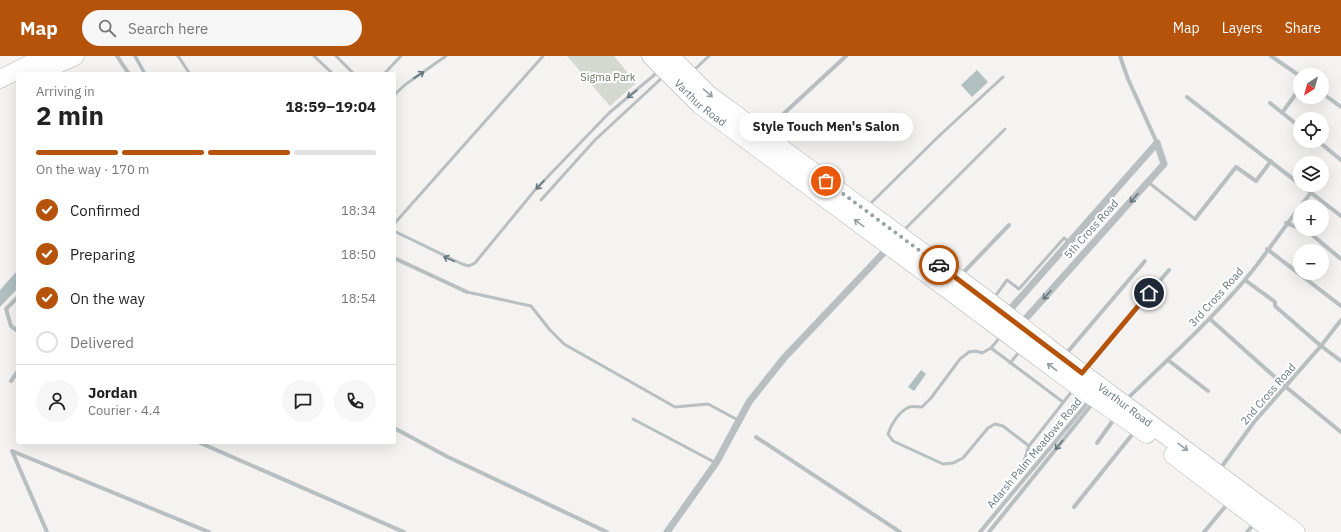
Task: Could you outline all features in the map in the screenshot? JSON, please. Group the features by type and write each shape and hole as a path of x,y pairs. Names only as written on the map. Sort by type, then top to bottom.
{"main road":[{"path":"0,79 46,56"},
{"path":"40,72 75,56"},
{"name":"Varthur Road","path":"662,63 688,74 709,95 864,209 895,240 958,279 990,302 1005,314 1012,329 1024,346 1099,392 1118,411 1296,532"},
{"name":"Varthur Road","path":"662,63 700,105 895,240 1012,329 1062,358 1079,379"},
{"path":"0,90 16,83"},
{"name":"Varthur Road","path":"1213,477 1253,526 1274,532"}],"street":[{"path":"117,56 128,72"},
{"path":"762,134 846,56"},
{"name":"5th Cross Road","path":"1012,329 1164,164 1157,144 1128,80 1120,56"},
{"path":"1271,56 1293,71"},
{"path":"1187,97 1271,161 1310,194 1341,216"},
{"path":"1282,113 1293,98"},
{"path":"1329,98 1341,107"},
{"path":"1270,103 1293,122"},
{"name":"5th Cross Road","path":"1005,314 1157,144"},
{"path":"1326,148 1341,160"},
{"path":"1195,219 1236,168 1256,181 1271,161"},
{"name":"3rd Cross Road","path":"1097,443 1118,411 1210,319 1245,280 1286,223 1310,194"},
{"path":"1286,223 1293,226"},
{"path":"958,279 1009,225"},
{"path":"1313,236 1341,259"},
{"path":"667,532 716,463 750,402 784,358 895,240"},
{"path":"1267,249 1341,306"},
{"path":"396,259 467,292"},
{"path":"1062,358 1146,261"},
{"path":"1079,379 1169,270"},
{"path":"1245,280 1275,302 1275,306 1321,346 1341,361"},
{"path":"16,299 6,309 11,326 16,330"},
{"path":"1210,319 1286,387 1341,432"},
{"name":"2nd Cross Road","path":"1213,477 1254,422 1321,346 1341,320"},
{"path":"1168,360 1208,391"},
{"path":"11,382 16,374"},
{"name":"Adarsh Palm Meadows Road","path":"980,532 1099,392"},
{"name":"Adarsh Palm Meadows Road","path":"989,532 1099,392"},
{"path":"396,429 448,457 607,532"},
{"path":"1074,508 1149,431"},
{"path":"756,437 900,532"},
{"path":"203,444 404,532"},
{"path":"47,532 12,451 209,532"},
{"path":"1204,532 1232,499"}],"lane":[{"path":"178,56 189,72"},
{"path":"314,56 331,72"},
{"path":"336,56 352,72"},
{"path":"386,72 401,56"},
{"path":"396,93 406,84 446,56"},
{"path":"396,222 543,56"},
{"path":"688,74 709,56"},
{"path":"541,200 596,140 662,63"},
{"path":"396,232 462,264 469,266 475,264 535,190 609,113 662,63"},
{"path":"864,209 940,135 1003,77"},
{"path":"895,240 1005,129"},
{"path":"1148,182 1195,219"},
{"path":"990,302 1008,280 1019,289 1064,238 1070,242"},
{"path":"467,292 532,306 550,330 564,344 675,407 708,404 740,421"},
{"path":"1012,329 991,348 982,353 976,351 969,352 960,359 931,398 922,407 910,407 901,413 890,427 888,434 893,441 943,464 953,463 963,458 988,428 995,424 1003,426 1028,446"},
{"path":"1010,363 1024,346"},
{"path":"991,348 1063,402"},
{"path":"1009,483 1024,461 1028,446 1079,379"},
{"path":"633,419 716,463"}],"green space":[{"name":"Sigma Park","path":"567,56 614,56 636,83 610,106"}],"shaded area":[{"path":"977,70 988,82 972,97 961,85"},
{"path":"16,272 16,290 0,307 0,290"},
{"path":"921,370 926,374 914,391 908,387"}],"waterway":[{"path":"135,56 144,72"}],"way so far":[{"path":"826,181 939,265"}],"place":[{"name":"Style Touch Men's Salon","path":"826,181"}],"route":[{"path":"939,265 990,302 1082,373 1149,293"}]}
